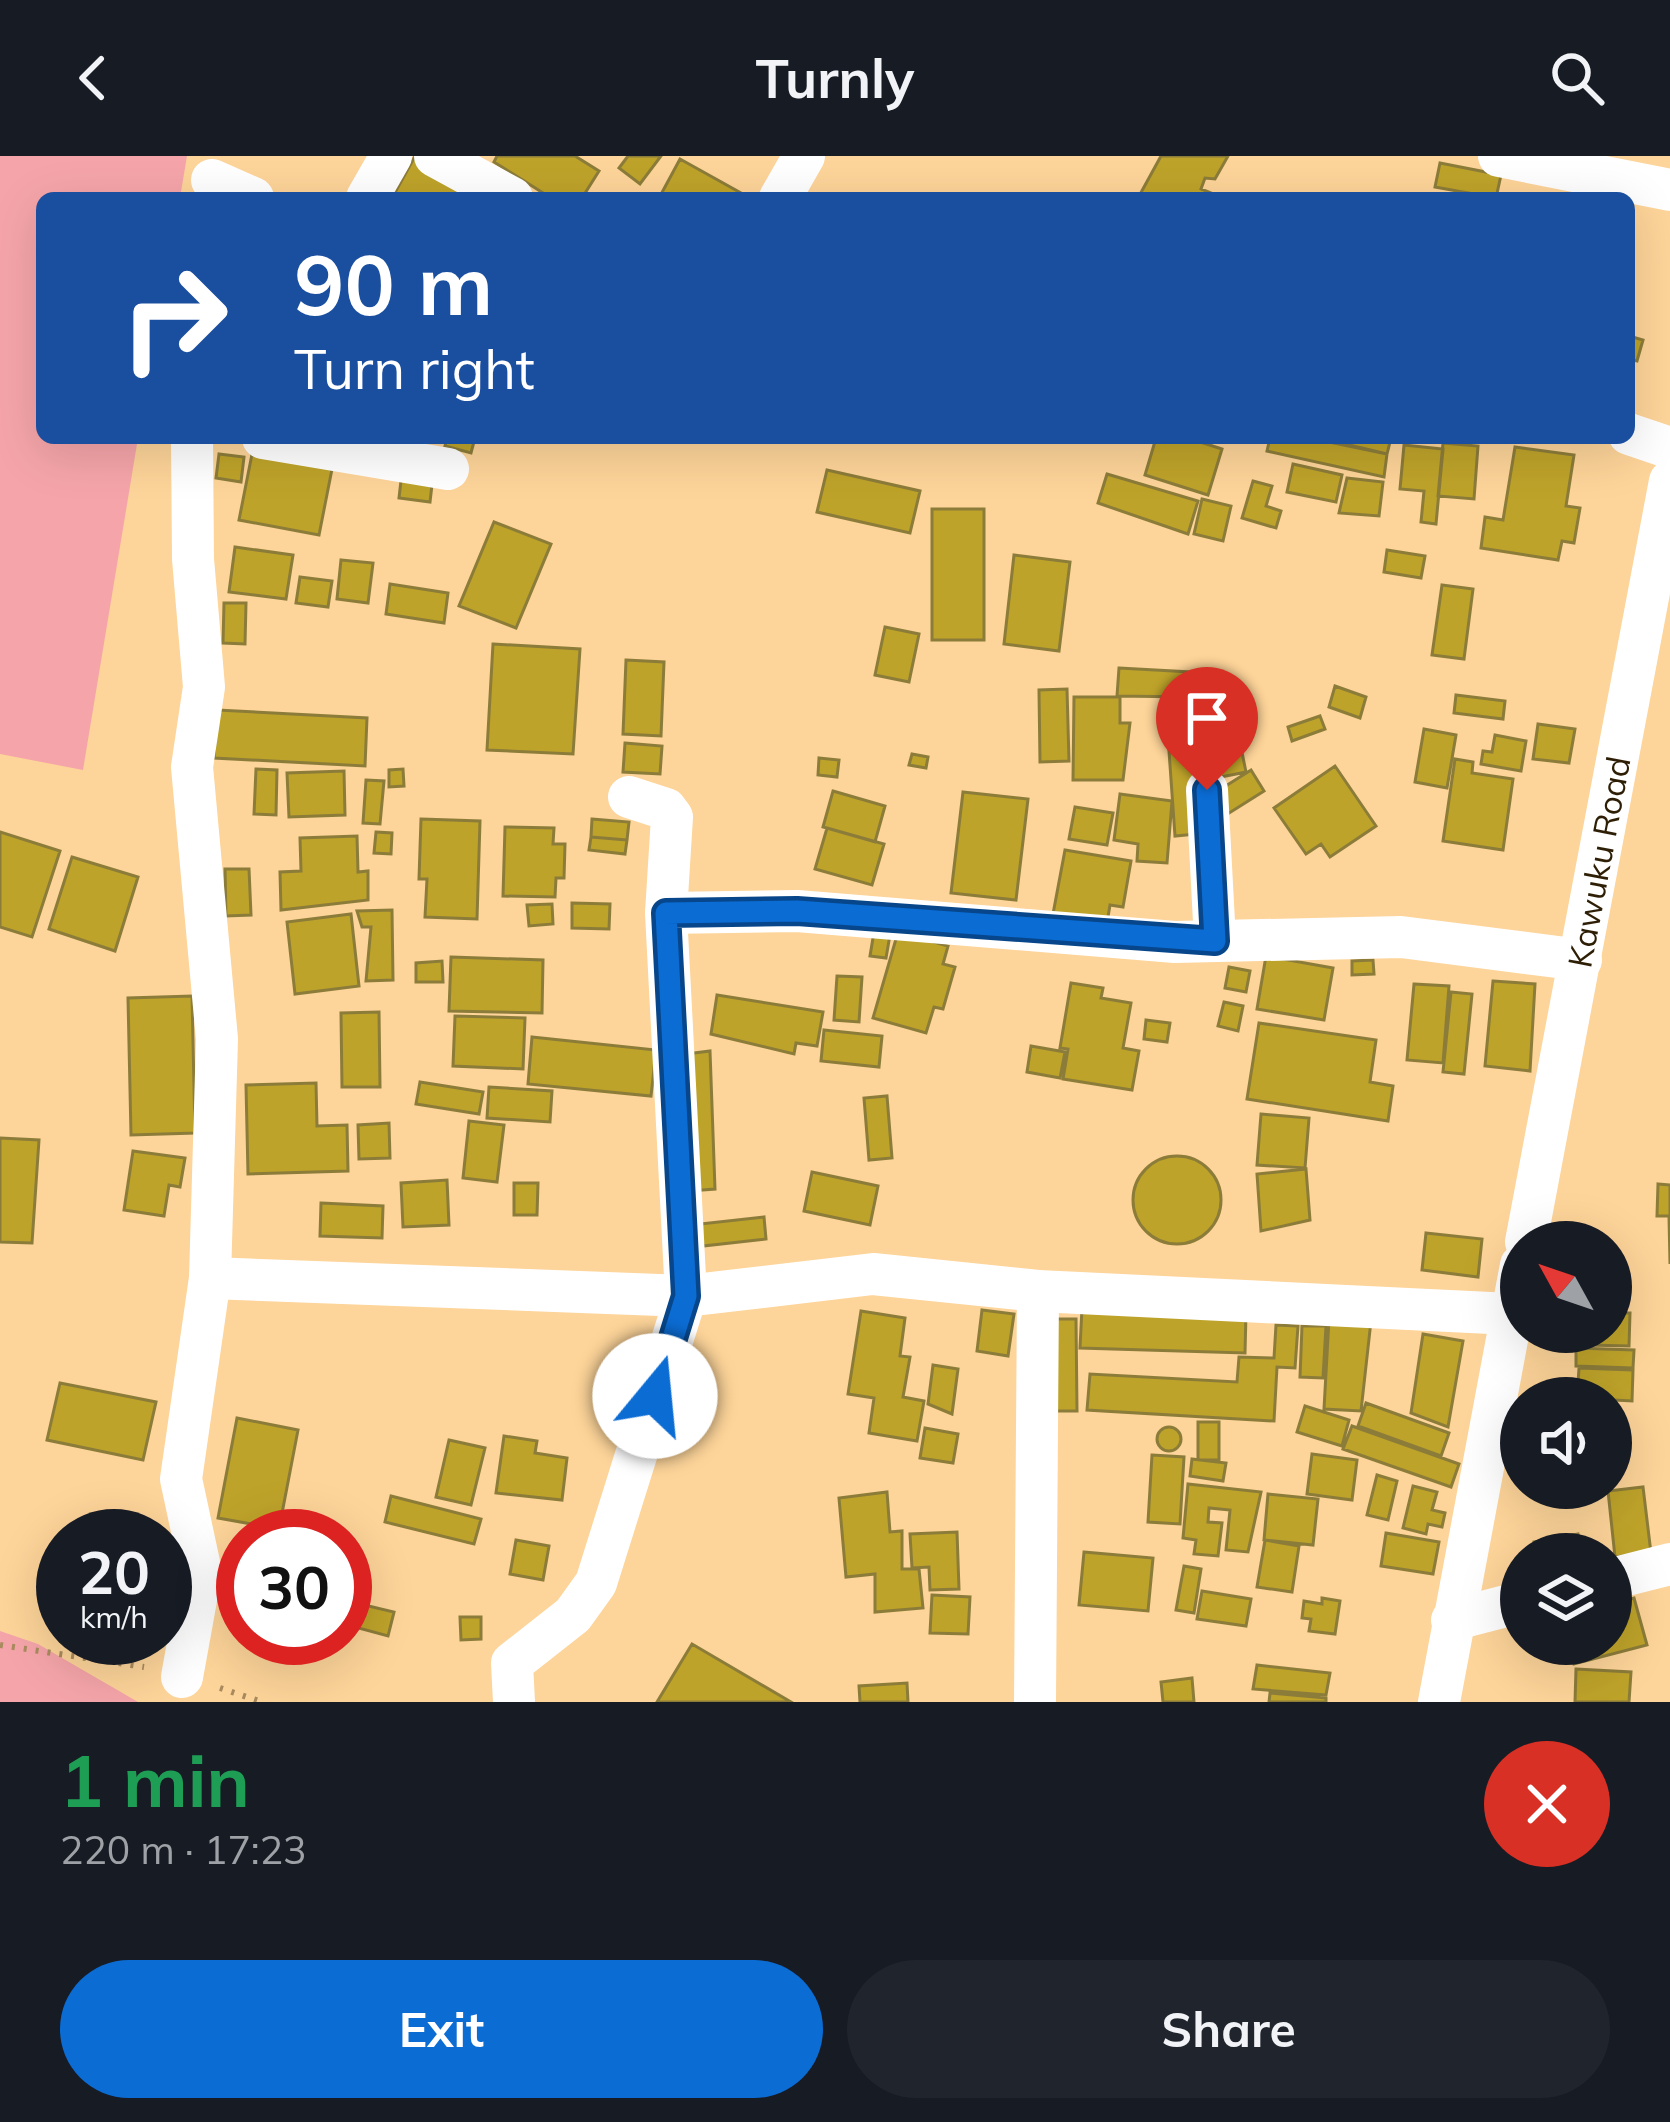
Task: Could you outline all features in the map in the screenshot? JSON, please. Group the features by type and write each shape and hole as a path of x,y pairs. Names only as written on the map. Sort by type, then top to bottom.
{"street":[{"path":"370,192 391,156"},
{"path":"435,156 501,192"},
{"path":"783,192 804,156"},
{"path":"1499,156 1670,190"},
{"path":"212,180 239,192"},
{"path":"1635,436 1670,448"},
{"path":"182,1677 201,1572 181,1479 210,1278 217,1039 192,767 204,687 193,559 191,444"},
{"path":"299,444 448,469"},
{"name":"Kawuku Road","path":"1530,1221 1581,960 1652,657 1670,481"},
{"path":"1207,790 1215,941"},
{"path":"514,1702 512,1663 573,1615 596,1583 686,1296 666,913 672,817 666,809 629,797"},
{"path":"666,913 797,911 1215,941 1401,937 1581,960"},
{"path":"210,1278 686,1296 874,1274 1038,1291 1500,1313"},
{"path":"1035,1702 1038,1291"},
{"path":"1438,1702 1503,1353"},
{"path":"1632,1574 1670,1564"},
{"path":"1452,1620 1500,1607"}],"path":[{"path":"0,1646 36,1651"}],"shaded area":[{"path":"0,156 187,156 181,192 36,192 36,444 137,444 83,770 0,754"},
{"path":"0,1631 36,1643 36,1665 74,1665 138,1702 0,1702"}],"building":[{"path":"497,156 575,156 599,171 586,192 542,192 494,162"},
{"path":"628,156 661,156 640,184 619,168"},
{"path":"1161,156 1228,156 1215,179 1205,178 1201,189 1208,192 1141,192"},
{"path":"414,158 474,192 395,192"},
{"path":"680,159 739,192 662,192"},
{"path":"1440,163 1501,175 1497,192 1435,187"},
{"path":"1635,338 1643,340 1635,360"},
{"path":"254,444 334,459 319,535 239,520"},
{"path":"446,444 473,444 471,453"},
{"path":"1154,444 1207,444 1222,449 1208,495 1145,475"},
{"path":"1269,444 1339,444 1387,454 1384,477 1267,451"},
{"path":"1345,444 1390,444 1387,454"},
{"path":"1443,444 1478,446 1474,499 1438,496"},
{"path":"1404,445 1443,449 1436,524 1421,522 1424,491 1400,489"},
{"path":"1515,447 1574,455 1566,506 1580,508 1574,543 1562,541 1558,560 1481,548 1485,517 1503,520"},
{"path":"219,454 244,457 241,482 216,478"},
{"path":"1293,464 1342,475 1336,502 1287,492"},
{"path":"827,470 920,491 910,533 817,512"},
{"path":"402,472 433,476 430,502 399,498"},
{"path":"1107,474 1198,501 1188,534 1098,503"},
{"path":"1347,478 1383,482 1379,516 1339,513"},
{"path":"1253,481 1272,486 1266,506 1281,511 1276,528 1242,518"},
{"path":"1202,499 1231,506 1223,541 1194,534"},
{"path":"932,509 984,509 984,640 932,640"},
{"path":"494,522 551,544 516,628 459,606"},
{"path":"235,547 293,555 286,599 229,592"},
{"path":"1387,550 1425,556 1421,578 1384,572"},
{"path":"1014,555 1070,562 1059,651 1004,644"},
{"path":"341,560 373,563 368,603 337,599"},
{"path":"300,577 332,581 328,607 296,603"},
{"path":"390,584 448,593 444,623 386,614"},
{"path":"1442,585 1473,589 1464,659 1432,655"},
{"path":"224,603 246,603 245,644 223,643"},
{"path":"885,627 919,634 909,682 875,675"},
{"path":"493,644 580,649 573,754 487,750"},
{"path":"626,660 664,662 661,736 623,734"},
{"path":"1119,668 1227,674 1225,708 1192,706 1192,697 1117,696"},
{"path":"1335,686 1366,697 1360,718 1329,707"},
{"path":"1067,689 1069,761 1040,762 1039,690"},
{"path":"1456,695 1505,701 1503,719 1454,713"},
{"path":"1074,697 1120,697 1120,723 1130,723 1123,780 1073,780"},
{"path":"1233,708 1246,772 1216,778 1203,714"},
{"path":"217,710 367,718 365,766 214,758"},
{"path":"1320,716 1325,729 1292,741 1288,727"},
{"path":"1538,724 1575,729 1569,763 1533,759"},
{"path":"1424,729 1456,735 1447,788 1415,782"},
{"path":"1495,735 1526,741 1521,771 1481,764 1483,751 1492,752"},
{"path":"625,743 662,746 660,774 623,772"},
{"path":"1192,749 1197,834 1175,836 1169,751"},
{"path":"912,754 928,757 926,768 909,765"},
{"path":"819,758 839,760 837,777 818,775"},
{"path":"1455,759 1473,762 1472,773 1513,779 1503,850 1443,841"},
{"path":"1335,766 1376,826 1330,857 1321,844 1306,854 1274,808"},
{"path":"256,769 277,770 276,815 254,814"},
{"path":"403,769 404,786 389,787 389,770"},
{"path":"1251,770 1264,791 1226,815 1213,794"},
{"path":"344,771 345,815 289,817 287,773"},
{"path":"366,780 384,781 380,824 363,823"},
{"path":"833,791 885,806 875,842 823,827"},
{"path":"963,792 1028,799 1016,900 951,893"},
{"path":"1120,794 1172,801 1167,863 1137,861 1138,844 1114,840"},
{"path":"1075,807 1113,813 1107,845 1069,839"},
{"path":"421,819 480,821 477,919 425,917 427,879 419,879"},
{"path":"592,819 629,822 627,840 591,837"},
{"path":"505,827 554,828 553,844 565,844 564,878 556,878 555,897 503,896"},
{"path":"827,828 884,844 872,885 815,869"},
{"path":"0,832 60,851 32,937 0,927"},
{"path":"376,832 392,833 391,854 374,853"},
{"path":"357,836 358,872 368,871 368,900 281,910 280,872 301,871 300,838"},
{"path":"591,837 627,840 625,854 589,850"},
{"path":"1065,850 1131,861 1123,907 1110,905 1107,923 1053,914"},
{"path":"72,857 138,877 115,951 49,929"},
{"path":"225,869 249,869 251,915 226,916"},
{"path":"572,903 610,904 609,929 572,928"},
{"path":"552,904 553,924 529,926 527,905"},
{"path":"392,910 393,980 366,981 371,927 362,927 357,911"},
{"path":"351,914 359,986 295,994 287,922"},
{"path":"875,926 891,929 886,958 870,956"},
{"path":"898,932 948,946 943,964 955,967 943,1009 934,1007 926,1033 873,1018"},
{"path":"1266,956 1333,968 1324,1020 1257,1009"},
{"path":"451,957 543,960 542,1013 449,1011"},
{"path":"1373,960 1374,974 1352,975 1352,961"},
{"path":"442,961 443,982 416,982 416,963"},
{"path":"1229,967 1250,971 1246,992 1225,988"},
{"path":"837,976 862,977 859,1022 834,1020"},
{"path":"1493,981 1535,984 1530,1071 1485,1066"},
{"path":"1071,983 1103,988 1101,998 1131,1003 1123,1048 1139,1051 1132,1090 1063,1079 1068,1049 1060,1048"},
{"path":"1414,984 1449,986 1443,1063 1407,1060"},
{"path":"1451,992 1472,994 1464,1074 1443,1072"},
{"path":"717,995 823,1012 817,1046 796,1043 794,1054 711,1034"},
{"path":"192,996 195,1133 131,1135 128,998"},
{"path":"1224,1002 1243,1006 1238,1031 1218,1026"},
{"path":"379,1012 380,1087 342,1087 341,1013"},
{"path":"455,1016 525,1018 523,1069 453,1066"},
{"path":"1146,1020 1170,1023 1167,1042 1144,1039"},
{"path":"1259,1023 1376,1040 1370,1082 1393,1086 1388,1121 1247,1099"},
{"path":"824,1030 882,1036 879,1067 821,1061"},
{"path":"532,1037 656,1050 651,1096 528,1084"},
{"path":"1031,1046 1065,1052 1060,1078 1027,1072"},
{"path":"710,1051 715,1189 690,1191 678,1055"},
{"path":"420,1082 483,1092 479,1114 416,1104"},
{"path":"316,1083 317,1126 347,1125 348,1171 248,1174 246,1085"},
{"path":"489,1087 552,1091 550,1122 487,1118"},
{"path":"887,1096 892,1158 869,1160 864,1098"},
{"path":"1261,1114 1309,1118 1305,1168 1257,1165"},
{"path":"469,1121 504,1125 497,1182 463,1178"},
{"path":"389,1123 390,1158 359,1159 358,1125"},
{"path":"0,1138 39,1140 32,1243 0,1242"},
{"path":"133,1151 185,1158 180,1187 169,1185 164,1216 124,1210"},
{"path":"1177,1156 1194,1159 1208,1169 1218,1183 1218,1217 1208,1231 1194,1241 1177,1244 1160,1241 1146,1231 1136,1217 1133,1200 1136,1183 1146,1169 1160,1159"},
{"path":"1306,1169 1310,1220 1261,1231 1257,1174"},
{"path":"812,1172 878,1186 870,1225 804,1211"},
{"path":"447,1180 449,1225 403,1227 401,1183"},
{"path":"514,1183 538,1183 537,1215 514,1215"},
{"path":"1658,1184 1670,1185 1670,1264 1669,1216 1657,1216"},
{"path":"321,1203 383,1206 382,1238 320,1236"},
{"path":"764,1217 766,1239 703,1246 700,1224"},
{"path":"1426,1233 1482,1239 1478,1277 1422,1270"},
{"path":"1082,1308 1246,1313 1245,1353 1080,1348"},
{"path":"982,1310 1014,1314 1008,1356 977,1351"},
{"path":"861,1311 905,1318 900,1356 910,1357 903,1397 924,1401 917,1441 869,1433 874,1398 848,1394"},
{"path":"1049,1319 1076,1319 1077,1411 1050,1411"},
{"path":"1329,1319 1371,1321 1361,1411 1324,1409"},
{"path":"1276,1325 1298,1326 1295,1368 1277,1367 1274,1421 1087,1410 1090,1374 1237,1382 1239,1357 1274,1358"},
{"path":"1302,1326 1326,1326 1323,1378 1300,1377"},
{"path":"1423,1334 1463,1341 1448,1427 1411,1413"},
{"path":"1634,1350 1633,1368 1576,1366 1576,1353"},
{"path":"933,1365 958,1369 952,1414 928,1404"},
{"path":"1579,1368 1633,1370 1632,1401 1632,1377 1578,1377"},
{"path":"60,1383 156,1402 143,1460 47,1440"},
{"path":"1366,1403 1449,1433 1441,1456 1358,1426"},
{"path":"1305,1406 1349,1420 1342,1446 1297,1432"},
{"path":"237,1418 298,1430 283,1509 220,1509"},
{"path":"1198,1422 1219,1422 1219,1460 1198,1460"},
{"path":"1352,1426 1459,1464 1451,1487 1343,1449"},
{"path":"1169,1427 1178,1430 1178,1448 1169,1451 1160,1448 1157,1439 1160,1430"},
{"path":"925,1428 958,1434 953,1463 920,1458"},
{"path":"504,1436 537,1441 535,1453 567,1458 562,1500 496,1493"},
{"path":"449,1440 485,1448 471,1505 436,1497"},
{"path":"1312,1454 1357,1460 1352,1500 1307,1494"},
{"path":"1152,1455 1184,1457 1180,1524 1148,1522"},
{"path":"1192,1459 1226,1463 1223,1481 1190,1476"},
{"path":"1377,1475 1397,1481 1388,1520 1367,1515"},
{"path":"1188,1484 1261,1492 1248,1552 1226,1550 1230,1510 1209,1508 1208,1522 1222,1523 1218,1556 1194,1554 1196,1540 1183,1538"},
{"path":"1413,1486 1437,1492 1432,1510 1445,1513 1442,1527 1428,1524 1426,1534 1403,1528"},
{"path":"1643,1487 1651,1553 1632,1555 1632,1533 1612,1533 1610,1509 1632,1509 1632,1488"},
{"path":"887,1492 890,1532 902,1531 902,1569 919,1569 923,1608 875,1612 875,1574 846,1577 839,1498"},
{"path":"1268,1494 1318,1499 1313,1545 1264,1540"},
{"path":"391,1496 481,1519 474,1544 385,1522"},
{"path":"957,1532 959,1589 930,1590 929,1567 912,1568 910,1534"},
{"path":"1386,1533 1439,1542 1433,1574 1381,1566"},
{"path":"516,1540 549,1546 543,1580 510,1574"},
{"path":"1265,1540 1299,1546 1292,1592 1257,1587"},
{"path":"1084,1552 1153,1558 1148,1611 1079,1605"},
{"path":"1184,1566 1201,1569 1194,1613 1176,1610"},
{"path":"1202,1591 1251,1599 1246,1626 1197,1619"},
{"path":"932,1595 970,1597 968,1634 930,1633"},
{"path":"1322,1598 1340,1601 1335,1634 1309,1631 1311,1619 1302,1618 1304,1601 1322,1604"},
{"path":"1632,1599 1647,1645 1632,1649"},
{"path":"372,1607 394,1612 388,1636 372,1632"},
{"path":"460,1617 481,1617 481,1639 461,1640"},
{"path":"692,1644 791,1702 657,1702"},
{"path":"1257,1665 1330,1673 1326,1695 1253,1689"},
{"path":"1576,1669 1631,1672 1629,1702 1575,1702"},
{"path":"1192,1678 1194,1702 1163,1702 1161,1682"},
{"path":"907,1683 908,1702 860,1702 859,1686"},
{"path":"1270,1693 1326,1698 1326,1702 1269,1702"}],"route":[{"path":"655,1396 686,1296 666,913 797,911 1174,942 1215,941 1207,790"}]}
